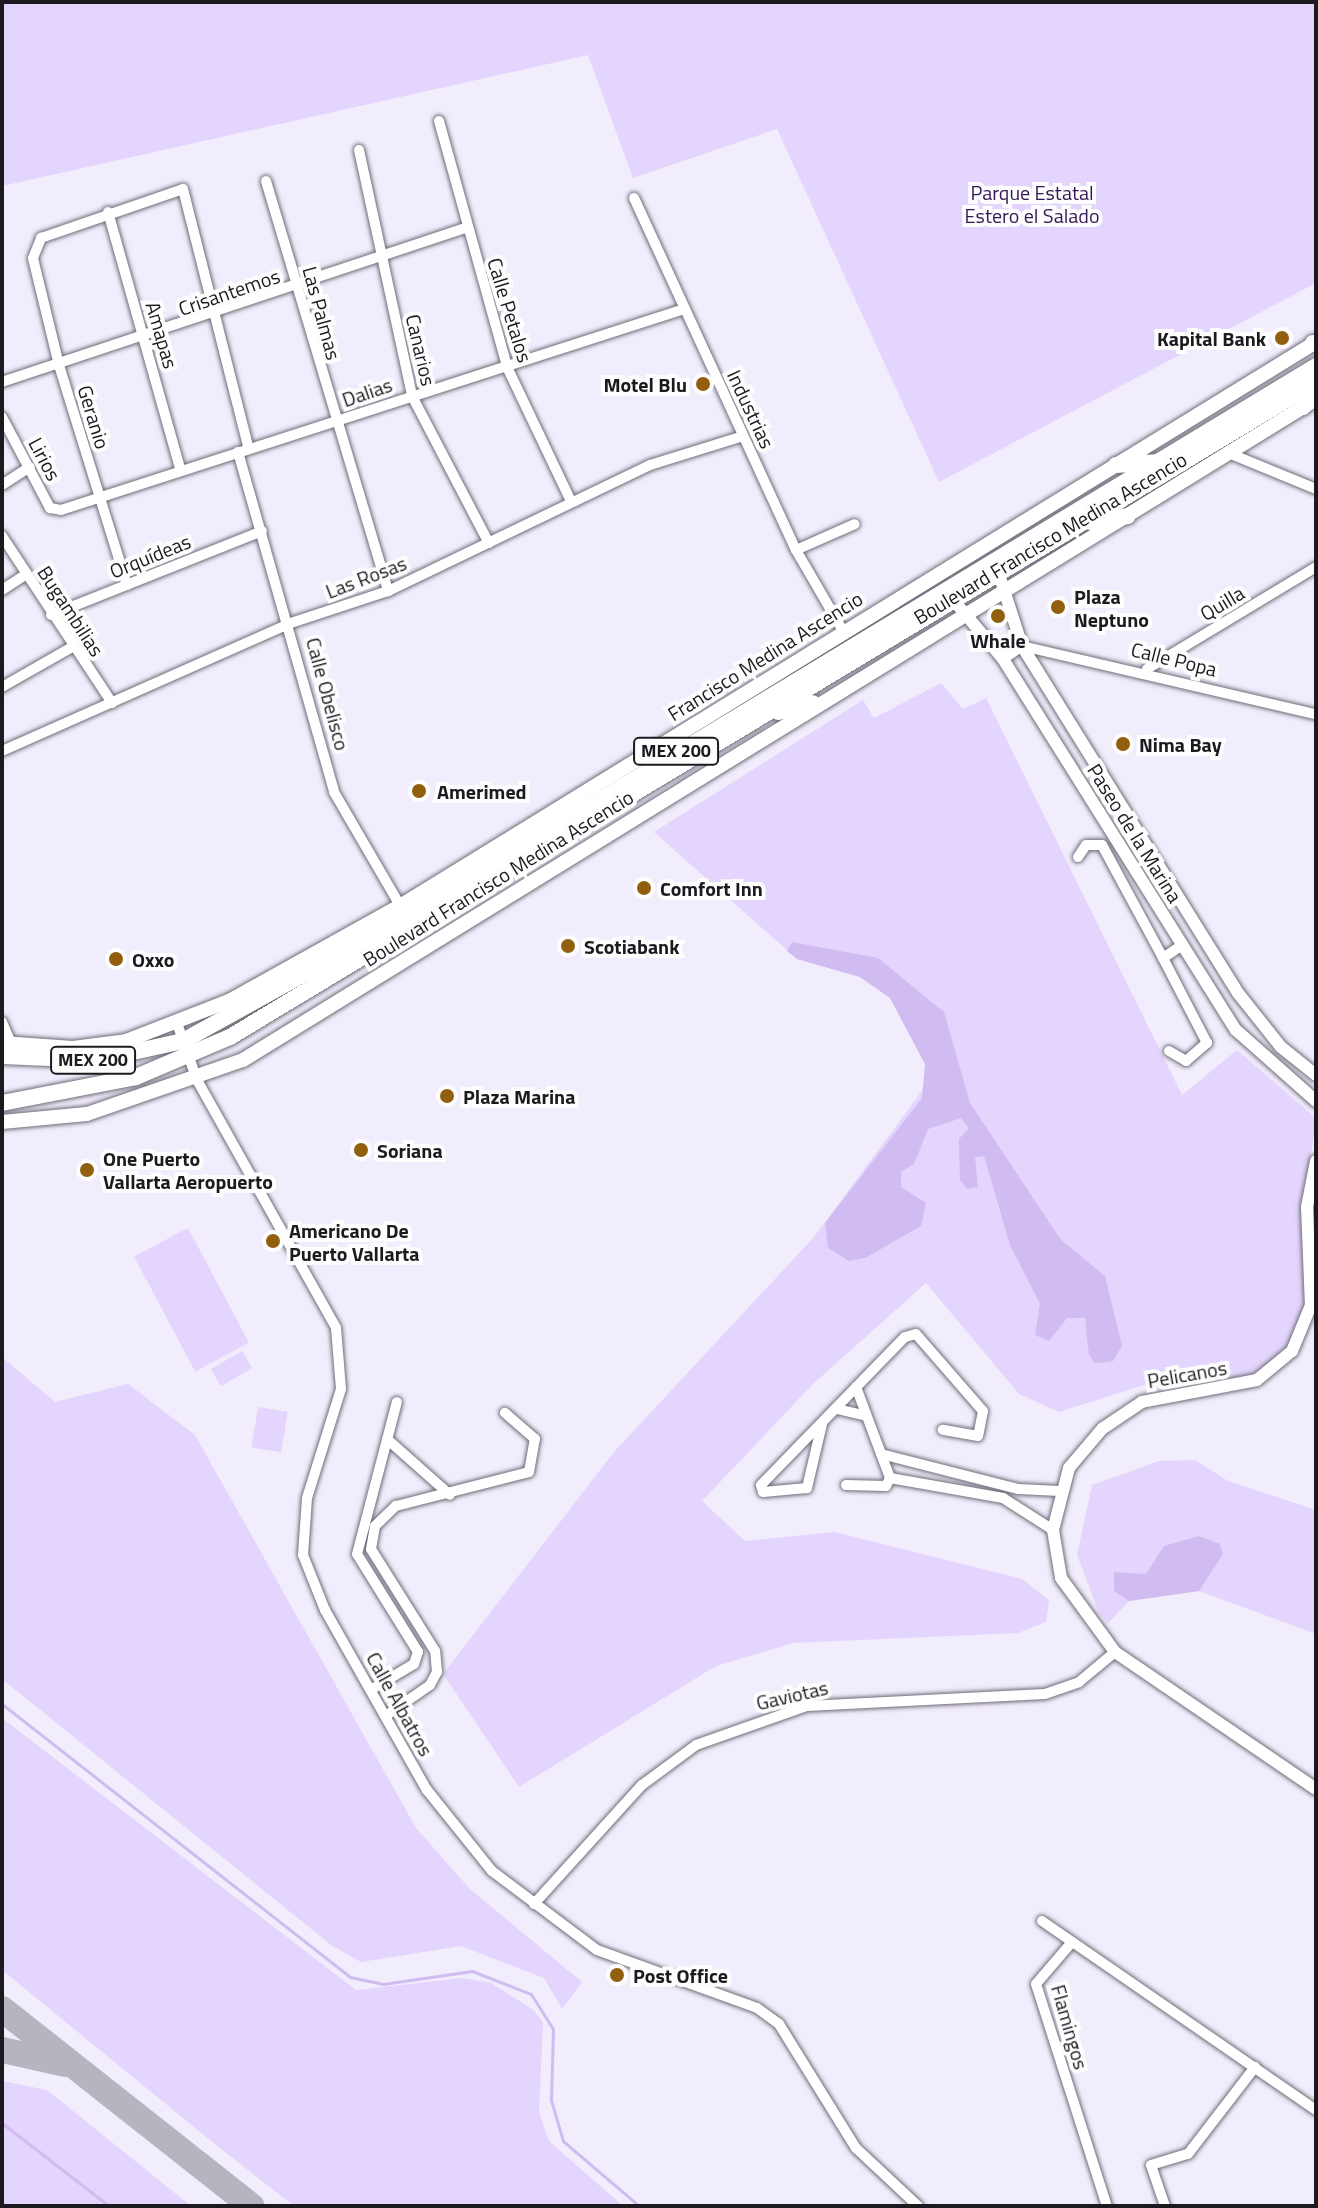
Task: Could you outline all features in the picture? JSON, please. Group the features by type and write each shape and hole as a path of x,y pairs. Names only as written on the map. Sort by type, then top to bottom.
{"highway":[{"name":"Francisco Medina Ascencio","path":"995,564 1316,366"},
{"name":"Francisco Medina Ascencio","path":"407,918 945,585 1082,523 1316,382"},
{"path":"1309,403 1316,390"},
{"path":"1116,465 1164,461"},
{"path":"1082,523 1128,516"},
{"name":"Francisco Medina Ascencio","path":"5,1051 97,1060 183,1041 407,918 761,716 945,585"},
{"path":"761,716 813,703"},
{"name":"Francisco Medina Ascencio","path":"2,1103 95,1089 171,1064 183,1041"}],"main road":[{"name":"Francisco Medina Ascencio","path":"183,1041 407,918 843,631 995,564 1116,465 1315,343"},
{"name":"Boulevard Francisco Medina Ascencio","path":"2,1122 87,1114 197,1080 243,1060 959,615 995,564 1128,516 1309,403"}],"street":[{"name":"Calle Petalos","path":"439,121 465,228 507,367 571,501"},
{"name":"Canarios","path":"359,150 412,396 489,543"},
{"name":"Las Palmas","path":"266,181 333,423 388,591"},
{"name":"Calle Obelisco","path":"108,212 175,189 187,195 262,531 291,623 334,792 407,918"},
{"name":"Industrias","path":"634,198 796,550 843,631"},
{"name":"Geranio","path":"108,212 41,238 33,258 59,365 127,585"},
{"name":"Amapas","path":"108,212 180,468"},
{"name":"Crisantemos","path":"2,382 145,340 465,228"},
{"name":"Dalias","path":"61,510 180,468 333,423 684,309"},
{"name":"Lirios","path":"2,417 6,433 30,467 50,508 61,510"},
{"name":"Las Rosas","path":"2,751 291,623 388,591 650,465 743,436"},
{"path":"1231,454 1316,489"},
{"path":"2,485 30,467"},
{"path":"796,550 855,524"},
{"name":"Orquídeas","path":"51,615 262,531"},
{"name":"Bugambilias","path":"2,536 72,647 112,703"},
{"name":"Paseo de la Marina","path":"995,564 1022,646 1196,925 1256,1018 1316,1075"},
{"name":"Quilla","path":"1147,669 1316,567"},
{"path":"2,590 25,575"},
{"name":"Paseo de la Marina","path":"945,585 959,615 1003,659 1236,1030 1316,1101"},
{"path":"1003,659 1022,646"},
{"name":"Calle Popa","path":"1022,646 1147,669 1316,713 1316,722"},
{"path":"2,687 72,647"},
{"path":"1078,857 1086,845 1102,845 1205,1028 1207,1043 1186,1061 1169,1051"},
{"path":"1163,958 1196,925"},
{"path":"1190,957 1208,944"},
{"path":"2,1022 5,1051"},
{"name":"Calle Albatros","path":"183,1041 197,1080 336,1328 341,1389 300,1539 325,1610 459,1838 534,1904 622,1963 757,2008 779,2024 856,2148 918,2206"},
{"name":"Pelicanos","path":"1316,1161 1307,1207 1311,1305 1292,1351 1257,1380 1132,1407 1079,1452 1060,1491 1053,1530 1066,1588 1115,1652 1316,1789"},
{"path":"822,1424 807,1488 763,1492 761,1485 905,1337 924,1335 983,1411 978,1436 943,1430"},
{"path":"846,1485 886,1486 890,1478 863,1415 856,1387"},
{"path":"372,1689 414,1664 416,1645 365,1571 357,1554 363,1521 397,1402"},
{"path":"837,1409 863,1415"},
{"path":"387,1715 430,1685 437,1672 429,1641 371,1549 375,1526 396,1506 450,1495 529,1472 535,1439 505,1413"},
{"path":"387,1439 450,1495"},
{"path":"881,1454 909,1466 1027,1490 1060,1491"},
{"path":"905,1481 909,1466"},
{"path":"890,1478 1023,1506 1053,1530"},
{"path":"1023,1506 1027,1490"},
{"path":"363,1521 375,1526"},
{"path":"365,1571 379,1565"},
{"path":"416,1645 429,1641"},
{"name":"Gaviotas","path":"534,1904 642,1785 696,1745 807,1706 1055,1692 1115,1652"},
{"path":"1042,1921 1316,2110"},
{"name":"Flamingos","path":"1072,1942 1036,1984 1107,2206"},
{"path":"1165,2206 1151,2165 1188,2154 1255,2067"}],"green space":[{"name":"Parque Estatal Estero el Salado","path":"2,2 1316,2 1316,283 939,482 777,129 633,178 588,55 2,186"},
{"path":"941,683 963,709 986,698 1182,1095 1237,1050 1316,1118 1306,1191 1309,1298 1300,1331 1259,1376 1144,1385 1059,1412 1019,1394 926,1283 813,1384 702,1501 745,1541 834,1532 1022,1579 1049,1600 1046,1622 1018,1633 793,1643 716,1666 519,1787 443,1674 614,1452 814,1237 927,1084 925,1064 890,998 860,977 797,959 654,832 863,700 874,718"},
{"path":"188,1228 249,1343 195,1371 134,1257"},
{"path":"242,1351 252,1368 221,1386 211,1369"},
{"path":"2,1357 55,1402 128,1384 195,1435 416,1828 470,1889 582,1982 562,2009 544,1978 461,1946 361,1962 331,1945 2,1679"},
{"path":"258,1407 288,1412 281,1452 252,1447"},
{"path":"1195,1460 1228,1481 1316,1510 1316,1634 1199,1591 1129,1601 1108,1623 1099,1613 1077,1555 1092,1485 1159,1461"},
{"path":"2,1718 356,1990 462,1978 491,1983 534,2010 543,2023 539,2112 549,2141 623,2206 294,2206 216,2145 2,1970"},
{"path":"2,2081 47,2090 191,2206 2,2206"}],"shaded area":[{"path":"792,942 878,958 944,1012 970,1103 1061,1240 1105,1276 1122,1346 1113,1361 1095,1363 1089,1355 1085,1318 1067,1318 1049,1341 1035,1335 1040,1304 1010,1245 984,1156 975,1157 978,1187 967,1189 960,1180 959,1139 969,1128 961,1118 928,1129 914,1164 901,1172 901,1187 926,1203 921,1226 865,1258 849,1261 828,1248 825,1223 922,1098 925,1064 890,998 860,977 797,959 787,951"},
{"path":"1199,1536 1220,1544 1223,1554 1199,1591 1129,1601 1114,1591 1114,1572 1146,1574 1164,1546"}],"waterway":[{"path":"2,1704 350,1977 383,1984 472,1971 531,1994 553,2029 551,2100 563,2141 639,2206"},
{"path":"2,2123 109,2206"}],"taxiway":[{"path":"2,2009 251,2206"},
{"path":"2,2050 65,2064"}],"place":[{"name":"Kapital Bank","path":"1282,338"},
{"name":"Motel Blu","path":"703,384"},
{"name":"Plaza Neptuno","path":"1058,607"},
{"name":"Whale","path":"998,616"},
{"name":"Nima Bay","path":"1123,744"},
{"name":"Amerimed","path":"419,791"},
{"name":"Comfort Inn","path":"644,888"},
{"name":"Scotiabank","path":"568,946"},
{"name":"Oxxo","path":"116,959"},
{"name":"Plaza Marina","path":"447,1096"},
{"name":"Soriana","path":"361,1150"},
{"name":"One Puerto Vallarta Aeropuerto","path":"87,1170"},
{"name":"Americano De Puerto Vallarta","path":"273,1241"},
{"name":"Post Office","path":"617,1975"}]}
